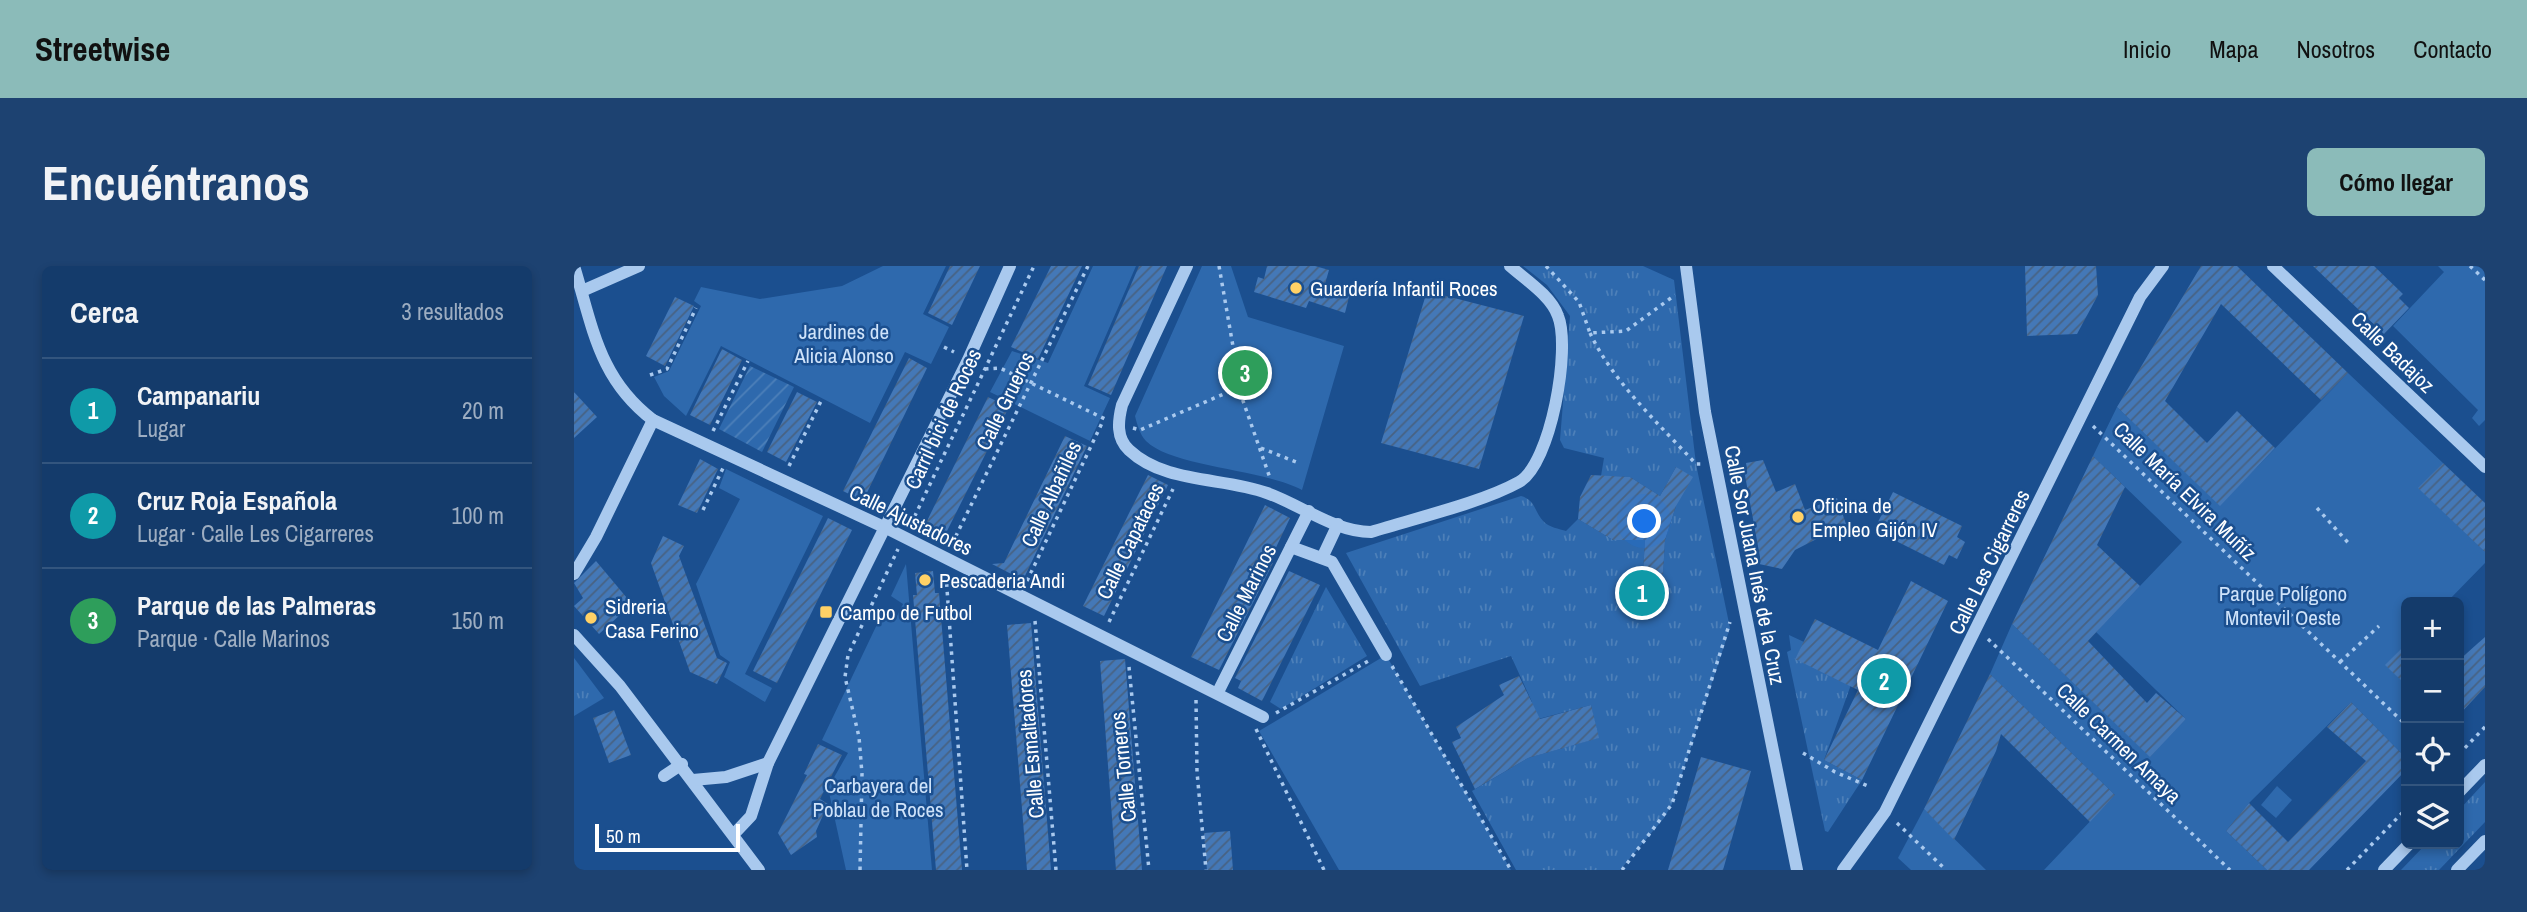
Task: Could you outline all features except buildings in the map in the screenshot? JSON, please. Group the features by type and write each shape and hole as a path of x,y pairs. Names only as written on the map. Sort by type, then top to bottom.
{"street":[{"name":"Calle Ajustadores","path":"574,266 607,370 630,402 653,420 886,528 1263,716"},
{"path":"582,291 639,266"},
{"path":"734,834 751,816 768,763 968,360 1010,266"},
{"path":"1186,266 1122,405 1118,424 1122,441 1144,461 1180,474 1265,492 1355,532 1371,532 1492,494 1522,481 1538,461 1546,443 1559,385 1559,318 1553,304 1510,266"},
{"name":"Calle Sor Juana Inés de la Cruz","path":"1686,266 1704,412 1797,870"},
{"name":"Calle Les Cigarreres","path":"1843,870 1885,812 2140,298 2162,266"},
{"name":"Calle Badajoz","path":"2273,266 2485,467"},
{"path":"574,574 596,537 653,420"},
{"name":"Calle Marinos","path":"1218,692 1309,510"},
{"path":"1322,558 1338,524"},
{"path":"1291,547 1332,562 1385,654"},
{"path":"574,635 620,686 682,764 759,870"},
{"path":"693,779 726,776 768,763"},
{"path":"664,776 682,764"},
{"path":"2464,787 2485,765"},
{"path":"2458,870 2485,841"},
{"path":"2384,870 2404,849"}],"path":[{"name":"Carril bici de Roces","path":"860,870 862,774 859,737 845,677 848,655 982,367 1034,266"},
{"name":"Calle Grueros","path":"950,549 1088,266"},
{"path":"1219,266 1244,404 1270,478 1279,485"},
{"path":"1546,266 1579,302 1600,355 1696,464 1704,464"},
{"path":"2470,266 2485,280"},
{"path":"1590,333 1626,331 1679,291"},
{"path":"650,375 667,369 696,308"},
{"path":"944,347 956,354"},
{"path":"713,432 748,361"},
{"path":"982,367 1000,368 1104,418 1140,430 1240,387"},
{"path":"788,468 822,399"},
{"path":"1244,404 1251,402"},
{"name":"Calle Albañiles","path":"1026,584 1104,418"},
{"name":"Calle María Elvira Muñíz","path":"2093,426 2404,723"},
{"path":"1261,447 1296,462"},
{"path":"703,510 726,463"},
{"name":"Calle Capataces","path":"1109,622 1180,474"},
{"path":"2318,508 2351,546"},
{"path":"946,572 967,870"},
{"path":"1622,870 1672,804 1731,625 1728,612"},
{"name":"Calle Esmaltadores","path":"1035,616 1056,870"},
{"path":"2340,662 2379,626"},
{"name":"Calle Carmen Amaya","path":"1987,638 2230,870"},
{"path":"1324,870 1257,736 1256,726 1263,716 1286,710 1385,654 1511,870"},
{"name":"Calle Torneros","path":"1128,660 1149,870"},
{"path":"1196,695 1197,772 1206,870"},
{"path":"2464,749 2485,726"},
{"path":"1803,753 1835,772 1868,786"},
{"path":"1885,812 1946,870"},
{"path":"2347,870 2401,814"}],"green space":[{"name":"Jardines de Alicia Alonso","path":"883,266 946,266 923,314 949,327 931,364 905,352 870,423 721,346 686,416 664,396 654,377 669,371 701,306 694,301 701,287 760,299 842,286"},
{"path":"1093,266 1136,266 1084,386 1110,398 1090,441 990,392 1012,351 1048,363"},
{"path":"1202,266 1231,266 1248,317 1344,346 1302,490 1265,477 1176,457 1159,450 1140,433 1135,416"},
{"path":"1523,266 1643,266 1674,280 1696,464 1730,628 1672,804 1664,818 1620,870 1516,870 1472,791 1528,758 1598,738 1591,705 1512,726 1506,715 1532,702 1511,656 1420,686 1346,553 1521,496 1532,503 1544,522 1554,528 1566,531 1578,519 1613,540 1645,540 1643,573 1663,574 1665,540 1676,506 1676,467 1660,496 1630,477 1601,476 1604,458 1564,448 1560,440 1570,316 1547,285"},
{"path":"2438,266 2485,266 2485,420 2479,426 2472,418 2478,410 2393,326 2444,272"},
{"path":"750,366 794,387 762,452 719,429"},
{"name":"Parque Polígono Montevil Oeste","path":"2348,373 2443,463 2419,488 2485,552 2485,563 2452,597 2401,597 2401,649 2386,665 2401,680 2401,753 2351,702 2249,803 2226,831 2267,870 2044,870 2115,795 1990,674 2012,624 2150,756 2186,719 2096,632 2182,542 2093,456 2117,407 2220,505"},
{"path":"726,469 823,516 745,674 772,688 765,702 724,677 730,662 720,655 696,584 740,499 719,488"},
{"name":"Carbayera del Poblau de Roces","path":"906,564 932,870 846,870 828,788 848,753 822,740 881,616 894,622 903,604 891,596"},
{"path":"1326,587 1367,656 1281,709 1270,702"},
{"path":"1789,635 1804,642 1795,659 1853,679 1824,760 1862,780 1828,832 1825,831 1787,652 1791,650"},
{"path":"1386,655 1511,870 1339,870 1259,731"},
{"path":"574,658 604,698 574,716"},
{"path":"2485,782 2485,822 2464,844 2464,805"},
{"path":"2277,786 2292,800 2276,818 2261,805"},
{"path":"1924,809 1986,870 1911,870 1898,858"},
{"path":"2421,849 2459,849 2439,870 2401,870"}],"place":[{"name":"Guardería Infantil Roces","path":"1296,288"},
{"name":"Parque de las Palmeras","path":"1245,373"},
{"name":"Oficina de Empleo Gijón IV","path":"1798,517"},
{"name":"Pescaderia Andi","path":"925,580"},
{"name":"Campanariu","path":"1642,593"},
{"name":"Campo de Futbol","path":"826,612"},
{"name":"Sidreria Casa Ferino","path":"591,618"},
{"name":"Cruz Roja Española","path":"1884,681"}]}
